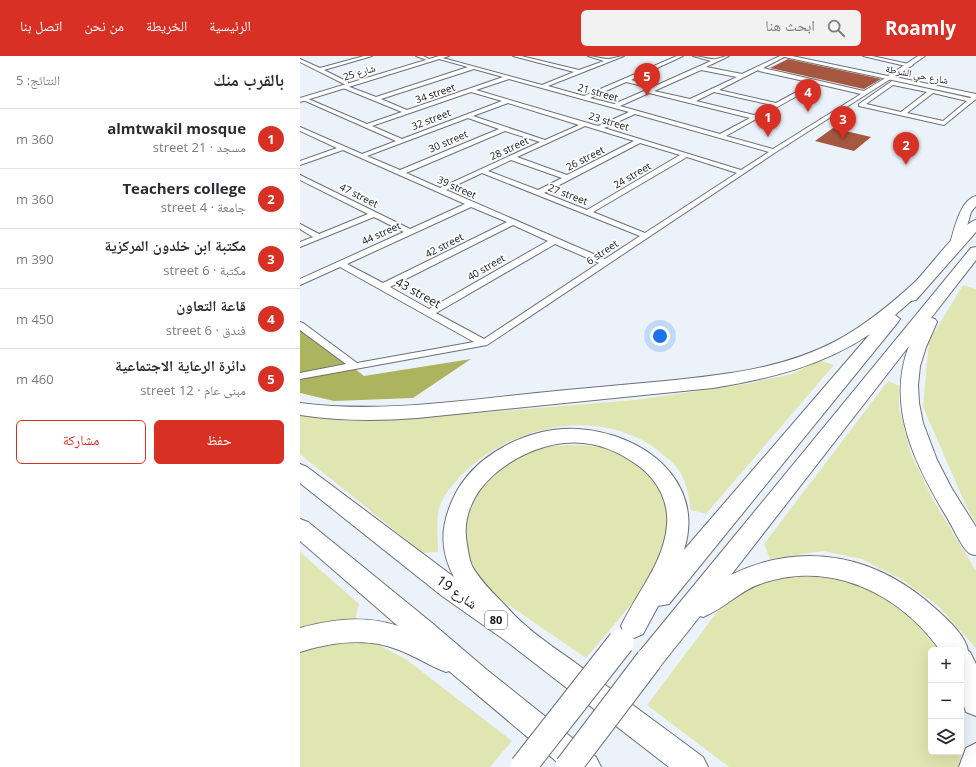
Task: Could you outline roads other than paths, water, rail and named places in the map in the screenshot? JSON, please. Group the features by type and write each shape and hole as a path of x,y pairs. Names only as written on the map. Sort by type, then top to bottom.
{"highway":[{"path":"523,767 628,634 918,287 976,224"},
{"path":"568,767 649,660 976,251"},
{"path":"300,409 354,413 409,412 713,382 749,377 797,365 839,346 872,325 918,287"},
{"path":"944,291 913,357 909,375 910,401 917,439 928,466 976,546"},
{"path":"516,633 466,578 458,560 454,545 454,527 458,508 467,491 480,475 495,462 510,452 527,444 544,439 564,436 601,439 620,445 636,453 651,464 664,478 673,493 678,512 677,533 672,556 628,634"},
{"name":"شارع 19","path":"300,472 451,589 516,633 693,767"},
{"path":"300,528 423,631 477,679 586,767"},
{"path":"670,635 718,593 745,578 771,569 790,565 821,564 848,569 872,578 893,589 932,620 953,647"},
{"path":"300,640 330,633 354,632 385,634 409,641 477,679"},
{"path":"964,668 972,686 976,702"},
{"path":"974,767 976,758"}],"main road":[{"path":"956,244 966,211 976,199"}],"street":[{"path":"300,59 308,56"},
{"path":"319,70 370,56"},
{"path":"418,56 427,59"},
{"path":"515,56 579,72"},
{"path":"590,56 609,61"},
{"path":"543,86 622,56"},
{"path":"585,98 681,56"},
{"path":"695,56 717,60"},
{"path":"615,106 727,56"},
{"path":"691,101 783,56"},
{"name":"شارع حي الشرطة","path":"783,56 890,81 974,97"},
{"path":"865,56 910,65"},
{"path":"922,56 861,105 944,123 974,97"},
{"name":"شارع 25","path":"345,85 427,59 441,57"},
{"name":"شارع 25","path":"304,96 441,57"},
{"name":"21 street","path":"441,57 774,151"},
{"path":"300,59 345,85 407,112"},
{"path":"376,99 474,67"},
{"path":"701,68 742,76"},
{"path":"758,69 865,93"},
{"name":"34 street","path":"367,126 508,77"},
{"path":"625,80 656,88"},
{"path":"890,81 931,92 974,97"},
{"name":"6 street","path":"300,376 484,343 774,151 865,93 890,81"},
{"path":"721,136 818,82"},
{"name":"23 street","path":"471,90 742,172"},
{"path":"714,90 777,105"},
{"path":"649,91 754,118"},
{"path":"902,114 931,92"},
{"path":"304,96 402,141"},
{"name":"32 street","path":"361,156 508,101"},
{"path":"599,128 635,112"},
{"path":"467,116 546,142"},
{"name":"28 street","path":"440,190 585,124"},
{"name":"30 street","path":"400,173 504,128"},
{"name":"39 street","path":"300,129 310,136 343,148 606,263"},
{"name":"26 street","path":"538,193 640,142"},
{"path":"300,163 343,148"},
{"name":"24 street","path":"588,212 686,155"},
{"path":"512,158 568,178"},
{"name":"27 street","path":"483,171 647,236"},
{"name":"47 street","path":"300,177 410,232"},
{"name":"44 street","path":"300,282 472,204"},
{"path":"300,245 374,214"},
{"name":"42 street","path":"383,288 514,222"},
{"path":"300,226 319,237"},
{"name":"40 street","path":"429,313 554,240"},
{"name":"43 street","path":"340,263 484,343"},
{"path":"300,325 355,366"}],"place":[{"name":"دائرة الرعاية الاجتماعية","path":"647,96"},
{"name":"قاعة التعاون","path":"808,112"},
{"name":"almtwakil mosque","path":"768,137"},
{"name":"مكتبة ابن خلدون المركزية","path":"843,139"},
{"name":"Teachers college","path":"906,165"}]}
